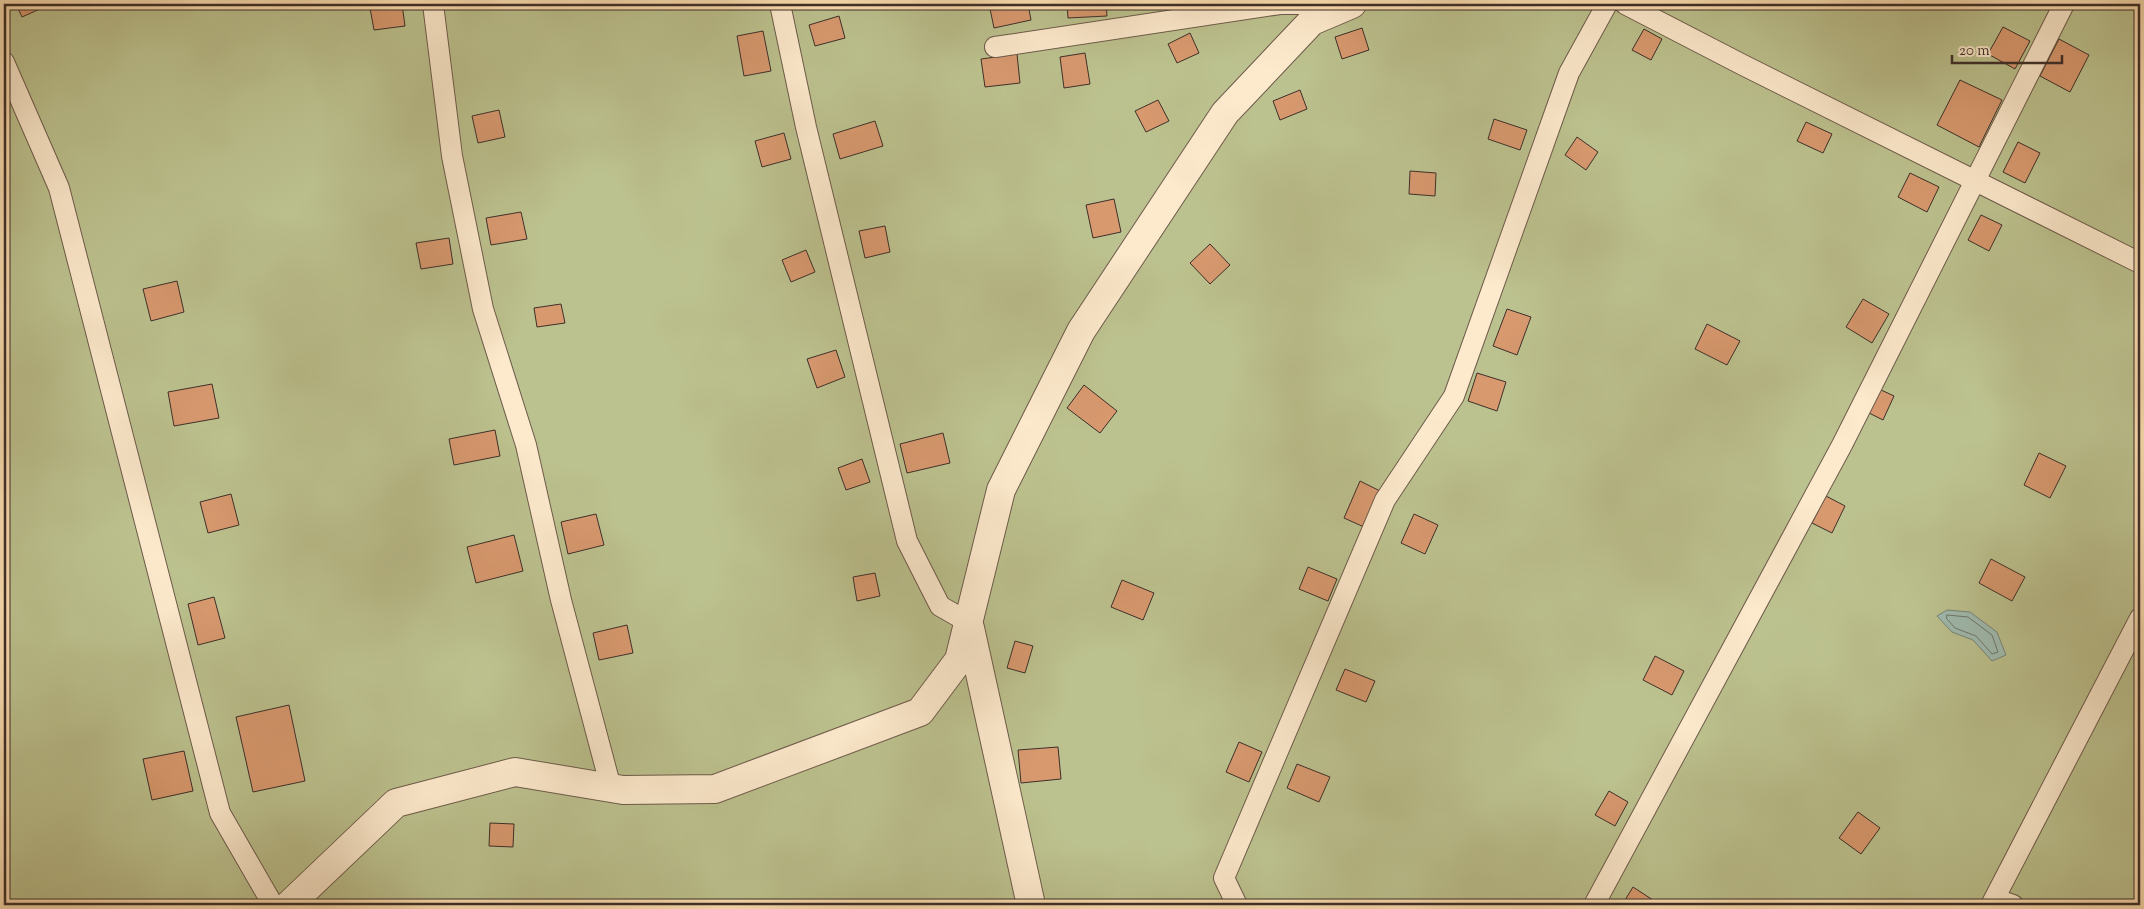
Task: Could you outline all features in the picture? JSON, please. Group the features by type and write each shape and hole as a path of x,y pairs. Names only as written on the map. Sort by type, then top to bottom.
{"street":[{"path":"289,905 396,803 515,772 623,790 715,788 920,712 958,660 1001,490 1081,331 1225,113 1312,21 1352,4"},
{"path":"968,622 1031,905"}],"lane":[{"path":"433,4 452,156 483,309 526,445 561,600 611,788"},
{"path":"780,4 806,127 907,541 940,606 968,622"},
{"path":"995,47 1280,4 1326,4"},
{"path":"1237,905 1224,878 1385,500 1454,396 1569,73 1607,4"},
{"path":"1624,4 2140,263"},
{"path":"1594,905 1842,445 2064,4"},
{"path":"4,62 58,188 220,812 273,905"},
{"path":"2000,903 2140,618"}],"green space":[{"path":"4,4 2140,4 2140,905 4,905"}],"water":[{"path":"1947,610 1970,612 1997,632 2006,655 1992,661 1973,640 1952,632 1937,616"}],"building":[{"path":"16,4 51,4 22,17"},
{"path":"402,4 405,26 374,30 370,8"},
{"path":"989,4 1028,4 1031,20 994,28"},
{"path":"1067,4 1106,4 1107,16 1068,18"},
{"path":"839,16 845,38 815,46 809,25"},
{"path":"2003,27 2030,41 2015,69 1988,54"},
{"path":"1362,28 1369,50 1342,59 1335,37"},
{"path":"1644,29 1662,39 1651,60 1632,50"},
{"path":"763,31 771,71 744,76 737,36"},
{"path":"1190,33 1199,53 1177,63 1168,44"},
{"path":"2059,39 2089,55 2070,92 2040,76"},
{"path":"1085,53 1090,84 1064,88 1060,57"},
{"path":"1017,54 1020,83 985,87 981,59"},
{"path":"1960,80 2002,100 1979,147 1937,125"},
{"path":"1300,90 1307,109 1280,120 1273,101"},
{"path":"1158,100 1169,121 1146,132 1135,111"},
{"path":"499,110 505,137 478,143 472,116"},
{"path":"1494,119 1527,130 1520,150 1488,139"},
{"path":"875,121 883,146 840,159 833,134"},
{"path":"1806,122 1832,134 1823,153 1797,141"},
{"path":"784,133 791,159 762,167 755,141"},
{"path":"1577,137 1598,152 1586,170 1565,155"},
{"path":"2018,142 2040,153 2025,183 2003,172"},
{"path":"1410,171 1436,173 1435,196 1409,194"},
{"path":"1910,173 1939,187 1927,212 1898,197"},
{"path":"1114,199 1121,232 1093,238 1086,205"},
{"path":"521,212 527,239 491,245 486,218"},
{"path":"1981,215 2002,225 1989,251 1968,240"},
{"path":"885,226 890,252 865,258 859,231"},
{"path":"449,238 453,264 421,269 416,243"},
{"path":"1210,244 1230,265 1210,284 1190,263"},
{"path":"806,250 815,272 791,282 782,260"},
{"path":"177,281 184,312 151,321 143,289"},
{"path":"1863,299 1889,314 1872,343 1846,327"},
{"path":"561,304 565,323 537,327 534,308"},
{"path":"1507,309 1531,317 1517,355 1493,346"},
{"path":"1707,324 1740,341 1727,365 1695,349"},
{"path":"836,350 845,377 817,388 807,359"},
{"path":"1477,373 1506,382 1497,411 1468,401"},
{"path":"212,384 219,418 174,426 168,392"},
{"path":"1084,385 1117,411 1100,433 1067,408"},
{"path":"1879,389 1894,396 1883,420 1867,412"},
{"path":"495,430 500,456 454,465 449,439"},
{"path":"943,433 950,463 907,473 900,444"},
{"path":"2039,453 2066,466 2050,498 2024,485"},
{"path":"862,459 870,482 846,490 838,468"},
{"path":"1360,481 1380,491 1364,527 1344,518"},
{"path":"231,494 239,525 208,533 200,502"},
{"path":"1826,496 1845,506 1832,533 1812,523"},
{"path":"596,514 604,545 568,554 561,522"},
{"path":"1414,514 1438,525 1425,554 1401,543"},
{"path":"514,535 523,571 476,583 467,547"},
{"path":"1991,559 2025,577 2012,601 1979,583"},
{"path":"1308,567 1337,579 1328,601 1299,589"},
{"path":"875,573 880,596 857,601 853,577"},
{"path":"1122,580 1154,593 1143,620 1111,607"},
{"path":"214,597 225,638 198,645 188,604"},
{"path":"627,625 633,653 599,660 593,633"},
{"path":"1015,641 1033,646 1025,673 1007,668"},
{"path":"1655,656 1684,671 1672,695 1643,680"},
{"path":"1345,669 1375,681 1366,702 1336,690"},
{"path":"289,705 305,781 253,792 236,717"},
{"path":"1239,742 1262,752 1249,782 1226,772"},
{"path":"1058,747 1061,779 1021,783 1018,750"},
{"path":"184,751 193,791 152,800 143,759"},
{"path":"1297,764 1330,777 1319,802 1287,788"},
{"path":"1609,791 1628,802 1615,826 1595,815"},
{"path":"1858,812 1880,828 1861,854 1839,838"},
{"path":"490,823 514,824 513,847 489,846"},
{"path":"1633,887 1656,902 1654,905 1622,905"}]}
